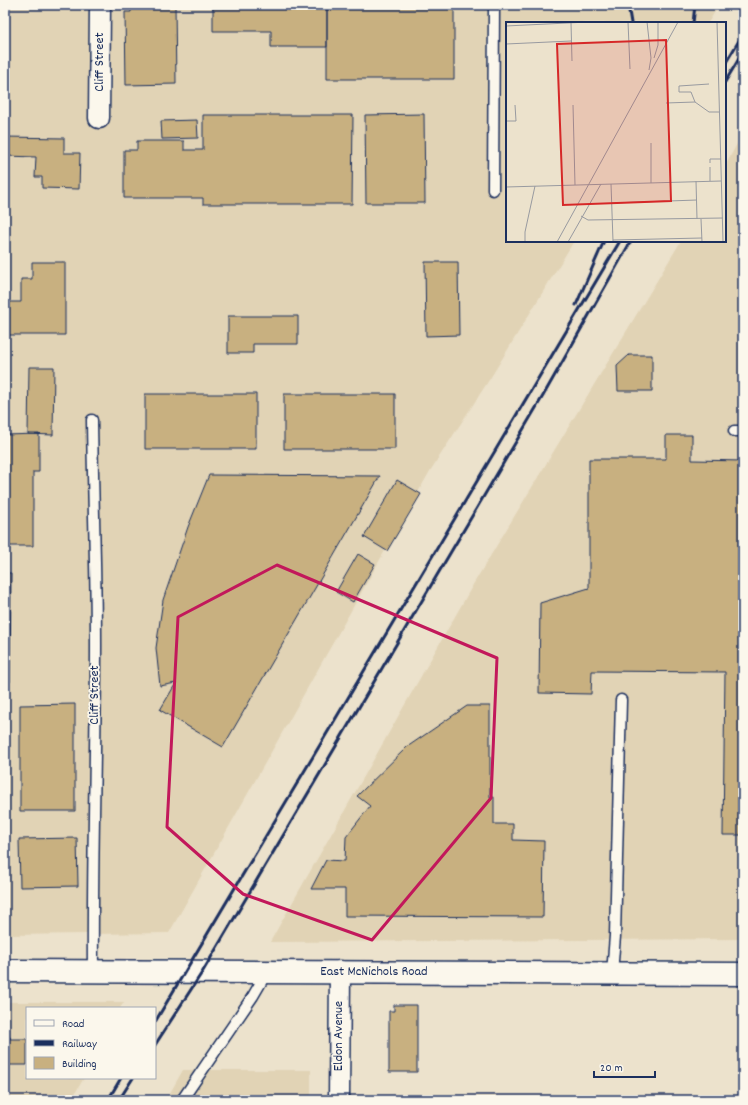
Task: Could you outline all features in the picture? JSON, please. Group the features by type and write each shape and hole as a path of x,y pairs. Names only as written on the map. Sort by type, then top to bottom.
{"main road":[{"name":"East McNichols Road","path":"5,970 743,974"}],"street":[{"name":"Cliff Street","path":"99,118 100,5"},
{"name":"Eldon Avenue","path":"339,1100 340,971"}],"lane":[{"path":"493,190 494,5"},
{"name":"Cliff Street","path":"92,420 96,642 95,795 92,912 93,971"},
{"path":"612,973 615,936 621,700"},
{"path":"182,1100 253,996 267,972"}],"highlighted area":[{"path":"277,565 497,658 491,798 372,940 243,894 167,827 178,617"}],"shaded area":[{"path":"5,5 719,5 709,22 506,22 506,242 573,242 491,377 430,471 169,933 5,935"},
{"path":"743,133 743,939 270,942 474,583 680,242 726,242 726,164"},
{"path":"5,1002 124,1002 121,1007 26,1007 26,1079 83,1079 71,1100 5,1100"},
{"path":"183,1070 311,1070 311,1100 166,1100"}],"building":[{"path":"131,5 175,5 176,84 126,85 125,12 131,12"},
{"path":"213,5 327,5 327,47 271,47 271,31 213,31"},
{"path":"327,5 454,5 454,79 327,79"},
{"path":"424,114 425,203 366,203 365,115"},
{"path":"203,115 353,115 352,204 203,204 203,198 124,198 124,150 137,150 137,141 184,141 184,150 203,150"},
{"path":"197,120 198,138 162,139 161,121"},
{"path":"6,137 64,138 64,153 80,153 79,189 42,188 42,177 35,177 36,157 6,156"},
{"path":"32,262 65,262 65,335 5,335 5,302 21,302 21,279 32,279"},
{"path":"425,262 458,262 459,335 426,336"},
{"path":"228,316 298,316 298,344 253,344 253,353 228,353"},
{"path":"629,355 652,355 652,391 618,391 617,366"},
{"path":"29,367 54,367 53,435 28,434"},
{"path":"145,394 256,394 256,449 145,449"},
{"path":"284,394 395,394 395,449 284,449"},
{"path":"39,434 39,472 33,472 33,546 5,546 5,435"},
{"path":"666,435 692,435 692,460 743,461 743,835 723,835 725,672 592,671 591,694 539,693 540,603 589,588 589,459 666,459"},
{"path":"209,475 380,476 223,747 160,710 176,683 160,686 156,648 163,600 188,527"},
{"path":"397,480 421,494 387,551 364,537"},
{"path":"358,554 375,564 353,602 336,592"},
{"path":"5,573 11,573 10,682 5,682"},
{"path":"75,704 75,811 20,811 20,705"},
{"path":"467,706 490,706 490,797 494,797 494,824 513,824 513,840 544,841 543,917 345,916 345,889 311,889 326,860 345,861 346,837 370,806 357,796 407,747"},
{"path":"77,838 78,886 20,887 19,839"},
{"path":"394,1005 417,1005 417,1072 389,1072 389,1011 394,1011"},
{"path":"5,1037 10,1037 10,1039 26,1039 26,1065 8,1065 9,1060 5,1060"}],"railway":[{"path":"628,5 631,22"},
{"path":"693,22 695,5"},
{"path":"726,62 743,34"},
{"path":"726,80 743,52"},
{"path":"576,305 604,242"},
{"path":"156,1020 619,242"},
{"path":"156,1043 203,971 543,396 630,242"},
{"path":"108,1100 120,1079"},
{"path":"119,1100 132,1079"}]}
